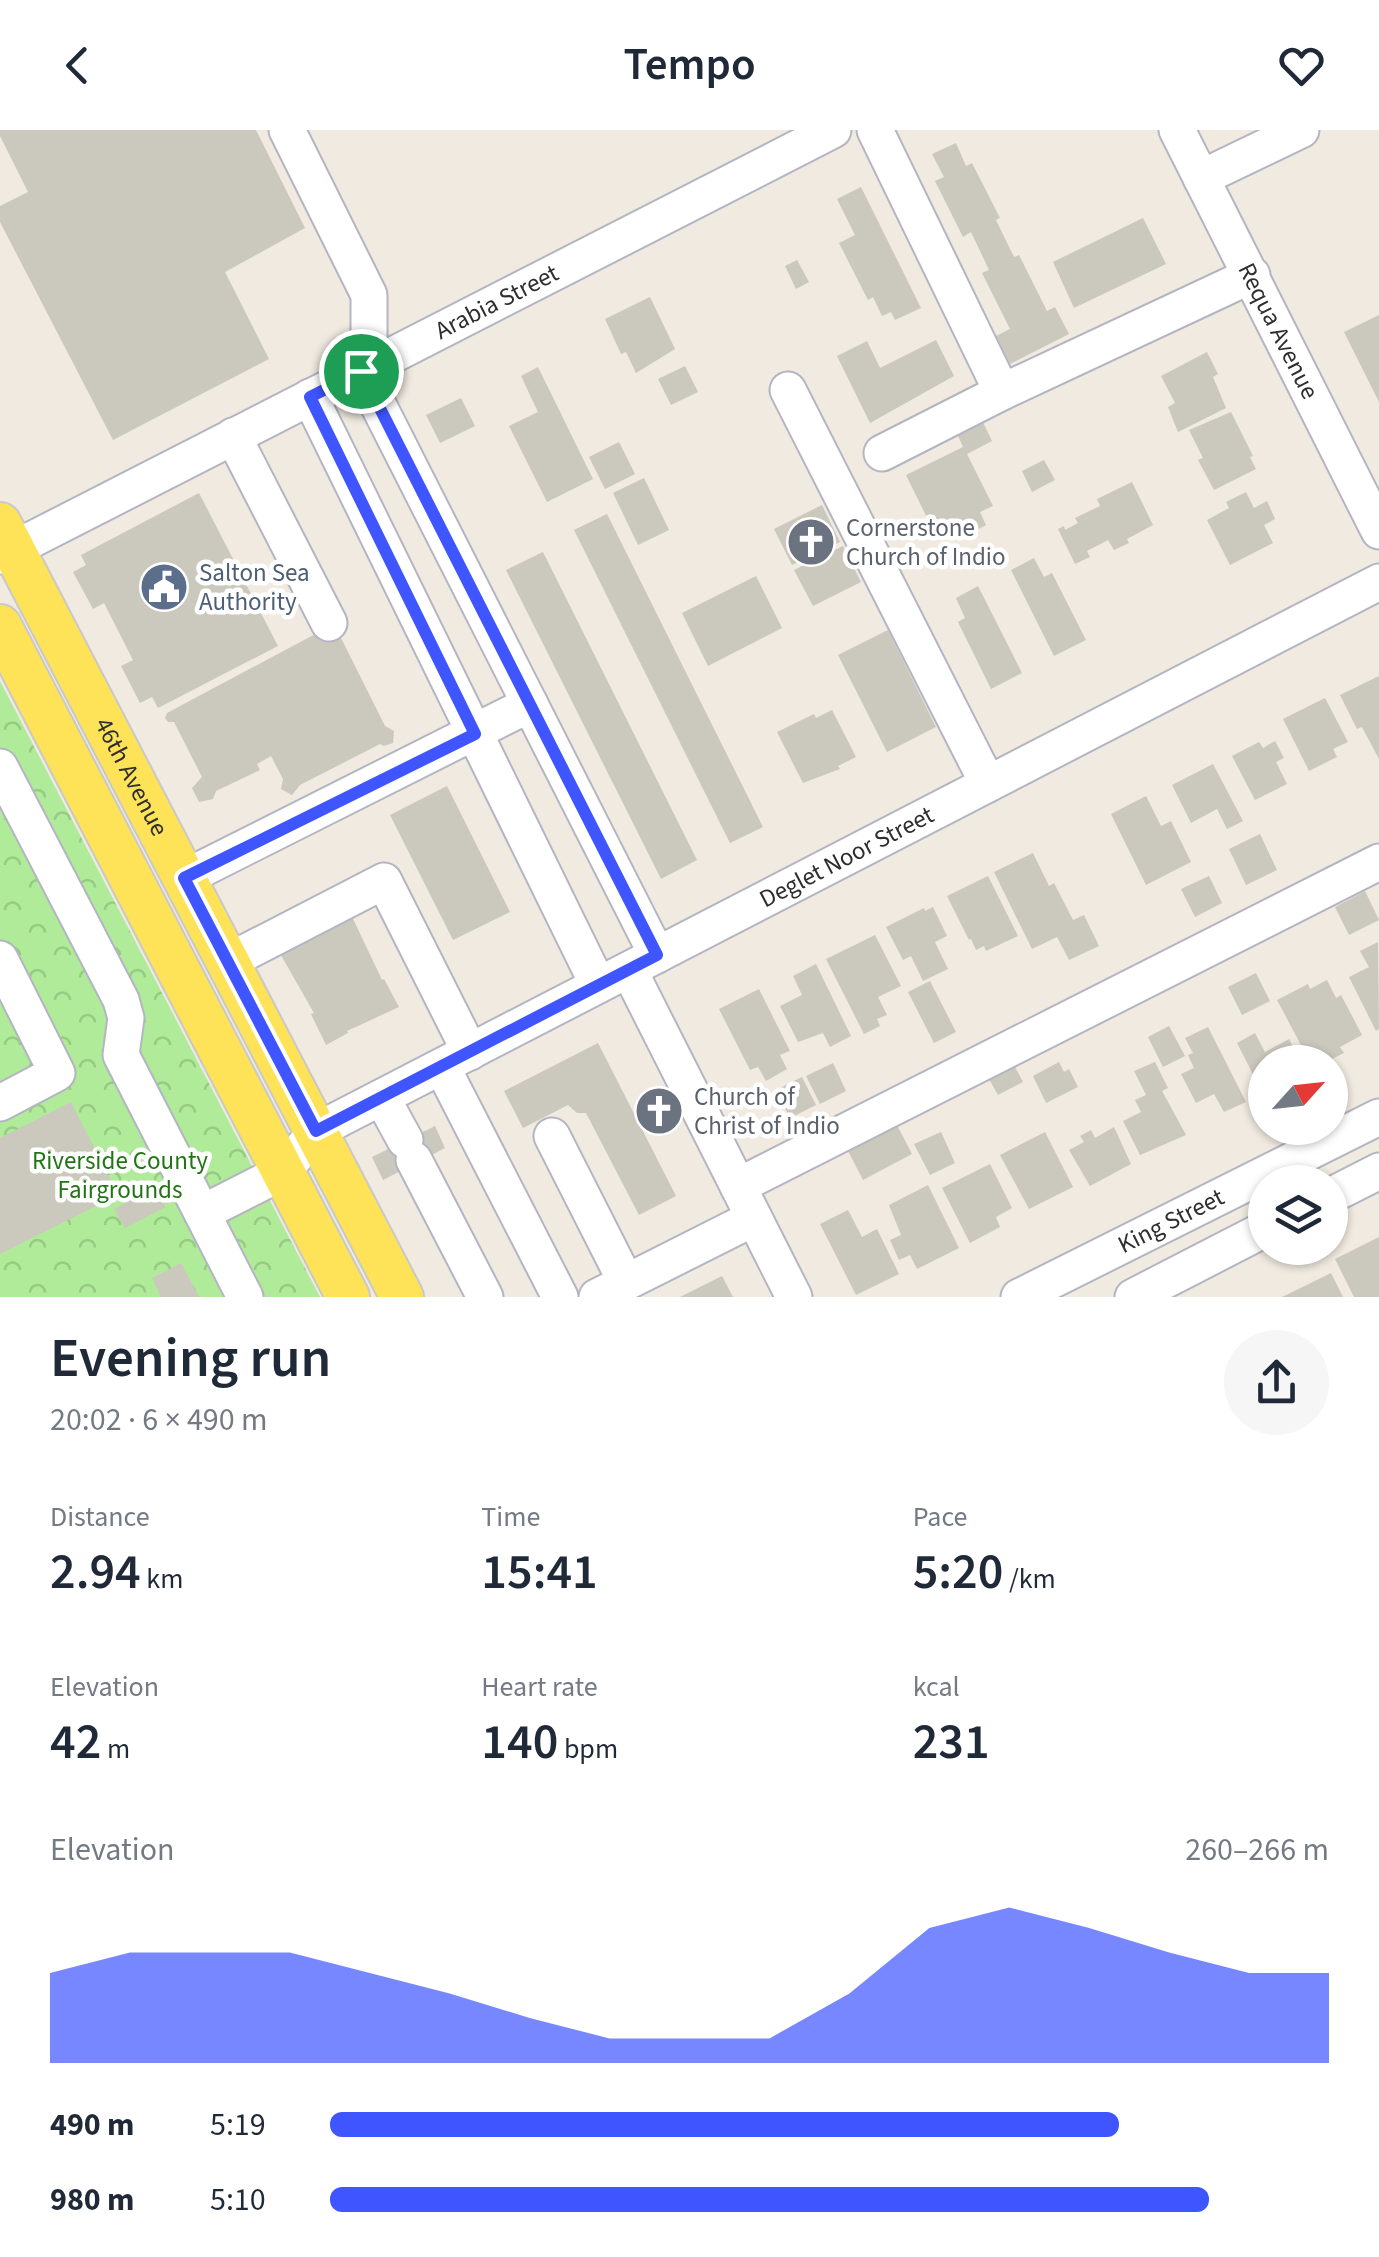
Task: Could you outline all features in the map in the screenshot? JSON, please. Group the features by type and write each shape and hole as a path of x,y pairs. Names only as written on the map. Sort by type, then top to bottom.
{"main road":[{"name":"46th Avenue","path":"4,543 402,1297"},
{"name":"46th Avenue","path":"0,626 283,1172 337,1293"}],"street":[{"path":"287,130 370,295 365,369 530,704 628,970"},
{"name":"Arabia Street","path":"4,543 233,436 833,130"},
{"path":"875,130 1002,392"},
{"name":"Requa Avenue","path":"1177,130 1379,531"},
{"path":"1201,178 1301,130"},
{"path":"882,453 1252,275"},
{"path":"788,390 988,784"},
{"path":"310,397 475,734 628,970 794,1297"},
{"path":"233,436 329,623"},
{"name":"Deglet Noor Street","path":"316,1131 1379,582"},
{"path":"184,878 530,704"},
{"path":"0,767 121,1000 126,1018 121,1055 245,1297"},
{"path":"738,1186 1379,862"},
{"path":"228,962 384,881 554,1295"},
{"path":"0,959 9,1001 57,1073 0,1103"},
{"path":"382,1098 485,1297"},
{"name":"King Street","path":"1019,1297 1379,1117"},
{"path":"202,1213 283,1172 316,1131"},
{"path":"552,1136 612,1290 754,1218"},
{"path":"1348,1187 1379,1171"},
{"name":"King Street","path":"1133,1297 1248,1238"}],"green space":[{"name":"Riverside County Fairgrounds","path":"0,681 320,1297 0,1297"}],"building":[{"path":"0,130 256,130 305,228 225,272 269,359 113,440 0,222 0,206 28,192"},
{"path":"956,143 966,166 972,163 1000,218 996,220 1014,257 1019,255 1047,311 1055,307 1069,334 1010,364 996,336 1010,329 982,273 989,270 971,232 963,237 935,181 944,177 932,154"},
{"path":"861,187 921,308 895,320 891,312 882,316 873,297 868,300 839,243 855,235 837,199"},
{"path":"1143,218 1166,264 1074,308 1053,262"},
{"path":"797,260 809,282 796,289 785,266"},
{"path":"650,297 675,349 636,373 626,352 621,354 605,319"},
{"path":"1379,315 1379,402 1344,332"},
{"path":"936,340 954,376 870,423 837,356 867,341 880,368"},
{"path":"1207,352 1218,374 1213,377 1226,408 1178,432 1168,407 1175,403 1161,376"},
{"path":"685,366 698,392 671,405 658,379"},
{"path":"538,367 593,479 547,502 509,426 538,412 521,376"},
{"path":"461,398 475,426 440,443 426,415"},
{"path":"1231,412 1256,469 1214,490 1198,460 1203,458 1189,430"},
{"path":"980,416 992,441 967,454 993,506 980,512 986,525 956,541 949,529 936,536 906,475 963,447 955,429"},
{"path":"619,442 635,474 605,489 589,457"},
{"path":"1044,460 1055,480 1032,492 1022,471"},
{"path":"644,478 669,530 638,545 613,493"},
{"path":"1132,482 1153,525 1114,550 1108,540 1087,551 1090,557 1075,564 1058,529 1078,523 1075,518 1100,506 1097,499"},
{"path":"1246,492 1254,508 1267,501 1275,519 1264,525 1273,543 1230,565 1207,520 1229,508 1226,502"},
{"name":"Salton Sea Authority","path":"199,493 278,646 158,708 152,697 140,703 121,666 133,660 104,603 93,609 73,572 86,565 81,555"},
{"path":"822,505 840,542 792,565 774,529"},
{"path":"607,514 763,827 730,843 574,530"},
{"path":"843,546 861,582 813,606 794,570"},
{"path":"543,552 697,860 661,879 506,570"},
{"path":"1034,558 1044,577 1052,573 1086,640 1054,656 1011,570"},
{"path":"756,576 782,628 708,666 682,613"},
{"path":"978,586 1022,673 991,689 958,622 965,618 956,598"},
{"path":"334,624 385,726 394,731 393,743 380,744 300,785 292,795 281,789 283,779 271,756 257,764 260,770 216,791 213,799 199,802 192,788 202,777 174,722 165,718 167,713"},
{"path":"888,630 936,727 887,752 838,655"},
{"path":"1379,676 1379,759 1362,727 1357,729 1340,695"},
{"path":"1325,698 1348,742 1333,749 1337,757 1309,771 1283,719"},
{"path":"832,710 856,757 838,766 840,769 803,783 777,732"},
{"path":"1275,741 1284,758 1276,762 1287,784 1255,800 1232,756 1259,742 1263,748"},
{"path":"1213,764 1243,821 1227,829 1217,809 1191,823 1172,785"},
{"path":"447,786 510,912 453,940 390,815"},
{"path":"1146,796 1161,826 1171,821 1191,862 1146,885 1111,814"},
{"path":"1260,834 1277,870 1246,885 1229,849"},
{"path":"1033,853 1049,886 1054,883 1073,920 1084,915 1099,946 1069,960 1057,937 1032,949 994,872"},
{"path":"988,876 1018,936 986,951 984,946 976,950 947,896"},
{"path":"1209,876 1222,903 1195,917 1181,889"},
{"path":"1365,891 1379,920 1349,935 1335,907"},
{"path":"347,906 399,1007 326,1045 311,1014 314,1013 274,943"},
{"path":"933,907 947,936 935,942 948,969 923,981 911,956 903,960 886,927"},
{"path":"875,935 901,986 878,997 887,1015 877,1019 880,1026 864,1034 826,959"},
{"path":"1378,942 1376,1031 1349,977 1369,967 1360,951"},
{"path":"816,964 851,1036 830,1047 823,1033 798,1042 780,1006 802,995 793,976"},
{"path":"1256,973 1270,1001 1242,1015 1228,987"},
{"path":"1327,980 1336,998 1341,995 1362,1035 1344,1045 1301,1045 1277,1000 1308,984 1310,989"},
{"path":"930,981 956,1032 934,1043 908,992"},
{"path":"759,989 790,1051 780,1055 787,1069 766,1081 758,1067 750,1070 719,1009"},
{"path":"1169,1026 1185,1056 1163,1067 1148,1037"},
{"path":"1208,1027 1246,1102 1224,1112 1214,1094 1196,1103 1181,1074 1194,1068 1188,1055 1193,1053 1185,1038"},
{"path":"1255,1033 1261,1045 1248,1045 1248,1065 1237,1043"},
{"path":"598,1043 676,1196 639,1215 586,1113 577,1113 568,1105 523,1128 504,1091"},
{"path":"1059,1062 1064,1072 1069,1069 1078,1087 1046,1103 1033,1076"},
{"path":"1155,1062 1168,1088 1162,1091 1186,1135 1140,1155 1123,1121 1141,1112 1135,1100 1146,1095 1134,1071"},
{"path":"833,1063 846,1091 820,1104 806,1076"},
{"path":"1014,1065 1023,1082 998,1095 989,1079"},
{"path":"802,1077 816,1105 790,1118 776,1090"},
{"path":"71,1102 118,1195 0,1254 0,1138"},
{"path":"897,1125 912,1154 863,1180 848,1151"},
{"path":"435,1126 445,1148 383,1180 372,1157"},
{"path":"1114,1127 1131,1164 1090,1186 1069,1150 1084,1142 1080,1136 1091,1130 1095,1138"},
{"path":"941,1132 955,1163 930,1175 914,1144"},
{"path":"1045,1132 1073,1187 1029,1209 1000,1155"},
{"path":"990,1164 1012,1208 996,1217 1000,1227 970,1243 942,1188"},
{"path":"928,1185 959,1248 917,1269 910,1255 899,1260 890,1240 901,1235 889,1205"},
{"path":"154,1188 166,1207 125,1228 114,1209"},
{"path":"848,1210 862,1237 877,1229 899,1274 856,1295 820,1224"},
{"path":"1379,1237 1379,1297 1354,1297 1338,1265 1348,1265 1348,1252"},
{"path":"181,1263 199,1297 161,1297 152,1278"},
{"path":"1331,1273 1343,1297 1282,1297"},
{"path":"722,1276 733,1297 680,1297"}],"place":[{"name":"Cornerstone Church of Indio","path":"811,542"},
{"name":"Salton Sea Authority","path":"164,587"},
{"name":"Church of Christ of Indio","path":"659,1111"}],"route":[{"path":"361,371 657,955 316,1131 184,878 475,734 310,397 361,371"}]}
